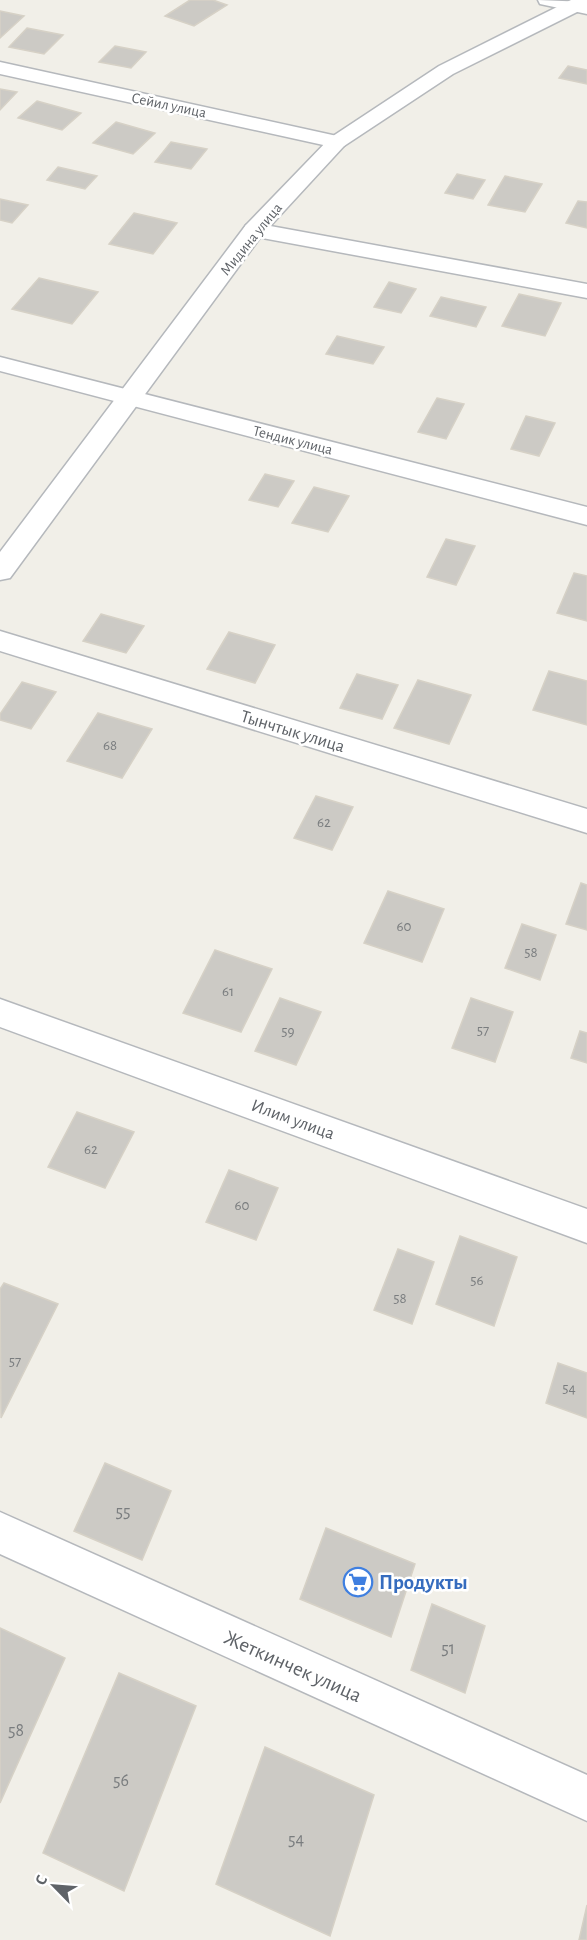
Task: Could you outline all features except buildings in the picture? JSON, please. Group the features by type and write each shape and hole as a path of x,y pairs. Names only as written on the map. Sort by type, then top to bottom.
{"street":[{"path":"546,0 583,5"},
{"name":"Мидина улица","path":"0,572 254,230 337,142 446,70 583,5"},
{"name":"Сейил улица","path":"0,68 337,142"},
{"path":"254,230 587,291"},
{"name":"Тендик улица","path":"0,364 587,516"},
{"name":"Тынчтык улица","path":"0,641 587,821"},
{"name":"Илим улица","path":"0,1013 587,1226"},
{"name":"Жеткинчек улица","path":"0,1533 587,1798"}],"place":[{"name":"Продукты","path":"358,1582"}]}
